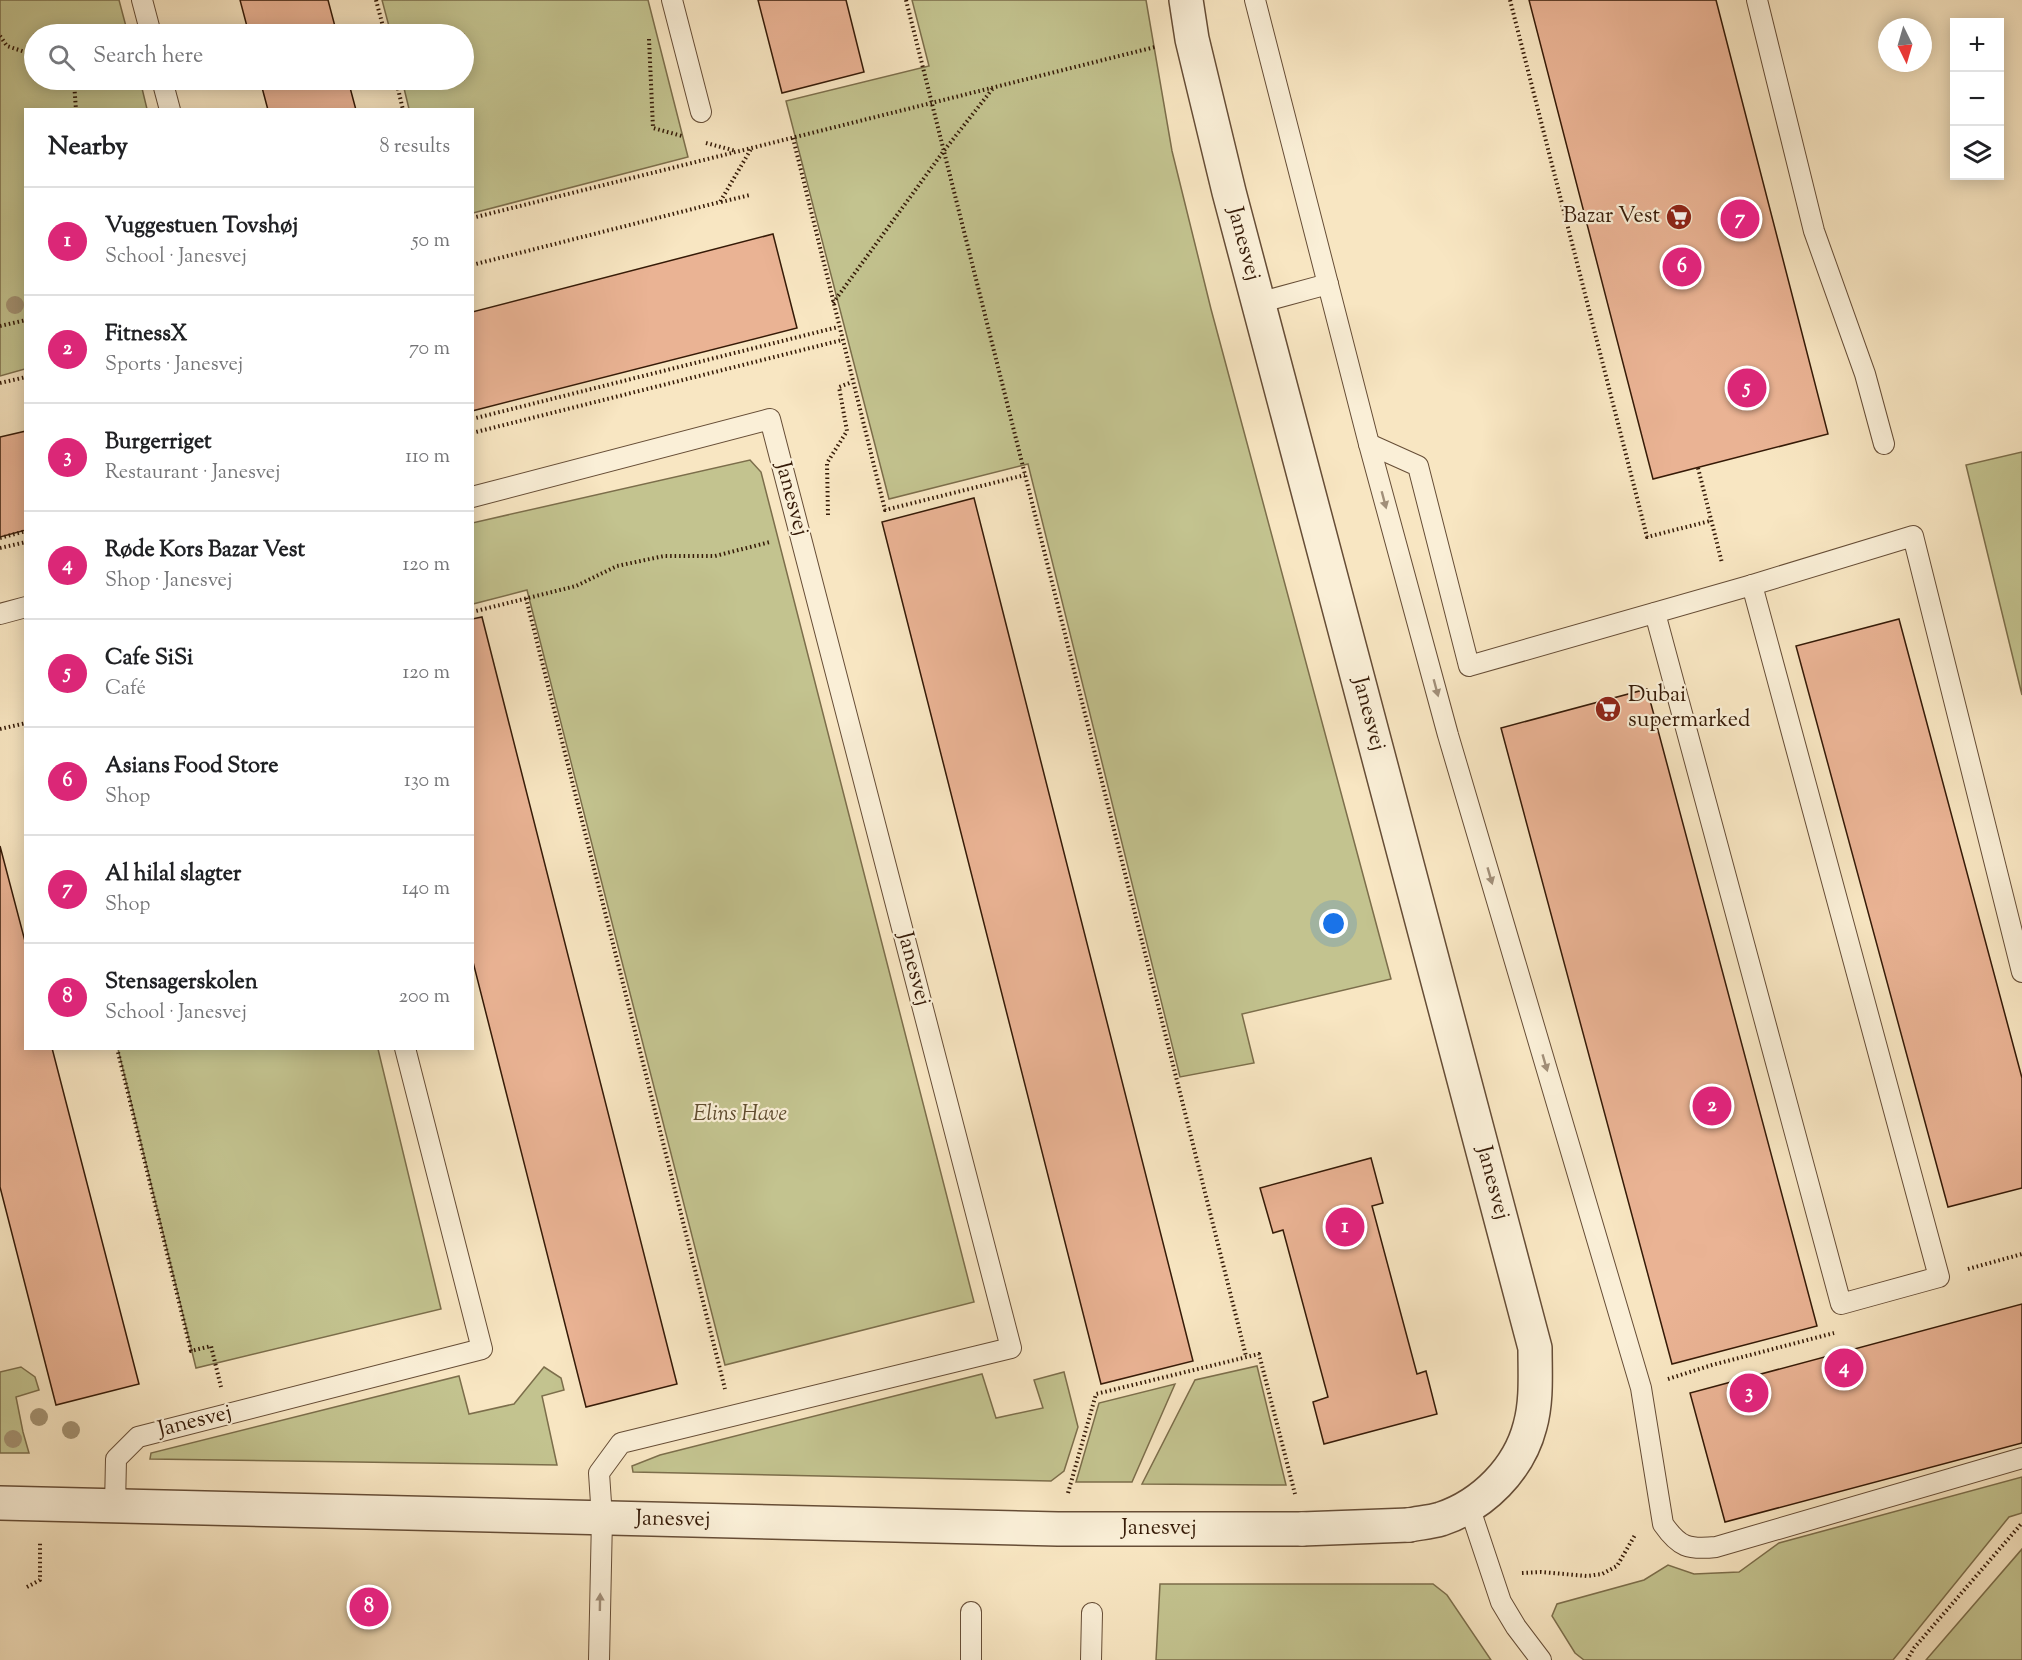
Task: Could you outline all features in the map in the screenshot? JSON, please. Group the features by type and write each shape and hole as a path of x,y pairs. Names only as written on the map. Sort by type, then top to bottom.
{"street":[{"name":"Janesvej","path":"0,1503 1058,1529 1302,1529 1409,1525 1440,1519 1469,1506 1490,1491 1507,1472 1521,1450 1530,1426 1535,1401 1535,1348 1258,303 1195,50 1186,0"}],"lane":[{"path":"142,0 148,24"},
{"path":"672,0 701,112"},
{"path":"1255,0 1369,444 1448,735 1641,1388 1663,1524 1674,1539 1694,1549 1716,1547 2022,1458"},
{"path":"1757,0 1814,231 1865,374 1884,444"},
{"path":"165,90 169,108"},
{"path":"1258,303 1328,284"},
{"name":"Janesvej","path":"474,496 770,419 1011,1348 621,1443 599,1473 602,1518"},
{"path":"1369,444 1418,466 1469,666 1655,614 1913,536 2022,972"},
{"path":"1655,614 1841,1304 1939,1277 1752,585"},
{"path":"0,614 24,608"},
{"name":"Janesvej","path":"115,1506 116,1459 138,1437 482,1349 406,1050"},
{"path":"1469,1506 1501,1602 1516,1627 1541,1660"},
{"path":"599,1660 602,1518"},
{"path":"971,1612 971,1660"},
{"path":"1091,1660 1092,1613"}],"path":[{"path":"376,0 382,24"},
{"path":"906,0 1246,1356"},
{"path":"1510,0 1647,537 1710,521"},
{"path":"0,36 7,45 24,51"},
{"path":"474,218 1146,49"},
{"path":"833,303 943,152 994,87"},
{"path":"75,90 76,108"},
{"path":"398,90 403,108"},
{"path":"792,138 885,510 1025,475"},
{"path":"720,202 752,148"},
{"path":"475,265 750,195"},
{"path":"0,326 24,320"},
{"path":"474,418 838,327"},
{"path":"474,432 842,340"},
{"path":"0,383 24,377"},
{"path":"474,611 576,586 617,566 664,556 715,556 828,526 827,463 847,431 839,387 853,382"},
{"path":"1698,468 1730,592"},
{"path":"0,538 24,532"},
{"path":"0,548 24,542"},
{"path":"526,598 722,1379"},
{"path":"0,729 24,723"},
{"path":"117,1050 190,1352 211,1346 227,1414"},
{"path":"1939,1277 2022,1254"},
{"path":"1641,1388 1712,1365 1849,1329 1841,1304"},
{"path":"1058,1529 1096,1394 1258,1354 1291,1473 1302,1529"},
{"path":"27,1587 40,1580 39,1504"},
{"path":"1907,1660 1914,1648 2022,1523"},
{"path":"1493,1577 1541,1572 1587,1576 1602,1574 1617,1566 1637,1532 1663,1524"}],"green space":[{"path":"0,0 119,0 125,24 24,24 24,90 142,90 147,108 24,108 24,369 0,376"},
{"path":"382,0 648,0 688,157 474,213 474,108 409,108 404,90 474,90 474,24 388,24"},
{"path":"912,0 1146,0 1172,151 1211,309 1391,979 1242,1014 1254,1063 1180,1077 1028,464 889,499 786,101 929,66"},
{"path":"2022,452 2022,695 1966,465"},
{"name":"Elins Have","path":"750,460 761,472 974,1302 725,1365 527,590 474,604 474,523"},
{"path":"118,1050 378,1050 441,1309 196,1368"},
{"path":"1257,1366 1286,1485 1142,1484 1195,1380"},
{"path":"21,1367 35,1377 39,1390 16,1397 29,1453 0,1453 0,1372"},
{"path":"544,1367 561,1378 564,1390 542,1396 557,1465 150,1459 151,1453 459,1376 469,1414 514,1404"},
{"path":"1064,1372 1078,1427 1064,1471 1051,1481 633,1472 632,1466 660,1455 982,1374 996,1418 1043,1408 1034,1380"},
{"path":"1175,1384 1132,1482 1076,1482 1099,1403"},
{"path":"2022,1477 2022,1513 2009,1517 1893,1660 1584,1660 1575,1653 1552,1616 1557,1604 1644,1580 1668,1565 1694,1574 1739,1572 1779,1543"},
{"path":"2022,1549 2022,1660 1926,1660"},
{"path":"1160,1584 1433,1584 1447,1595 1491,1660 1156,1660"}],"building":[{"path":"240,0 328,0 334,24 246,24"},
{"path":"758,0 846,0 864,72 782,93"},
{"name":"Bazar Vest","path":"1529,0 1716,0 1828,434 1653,479"},
{"path":"263,90 351,90 355,108 267,108"},
{"path":"773,234 797,328 474,410 474,311"},
{"path":"24,431 24,531 0,537 0,437"},
{"path":"974,498 1193,1361 1101,1384 882,522"},
{"path":"482,617 677,1384 586,1407 474,966 474,619"},
{"path":"1899,619 2022,1078 2022,1188 1948,1207 1796,646"},
{"path":"1647,689 1817,1326 1672,1364 1501,728"},
{"path":"0,846 24,937 24,1050 53,1050 139,1384 56,1405 0,1187"},
{"path":"1371,1158 1383,1203 1372,1206 1417,1374 1426,1371 1437,1414 1324,1444 1313,1402 1328,1397 1283,1230 1273,1233 1260,1188"},
{"path":"2022,1304 2022,1443 1725,1522 1690,1393"}],"place":[{"name":"Bazar Vest","path":"1679,217"},
{"name":"Al hilal slagter","path":"1740,219"},
{"name":"Asians Food Store","path":"1682,267"},
{"name":"Cafe SiSi","path":"1747,388"},
{"name":"Dubai supermarked","path":"1608,709"},
{"name":"FitnessX","path":"1712,1106"},
{"name":"Vuggestuen Tovshøj","path":"1345,1227"},
{"name":"Røde Kors Bazar Vest","path":"1844,1368"},
{"name":"Burgerriget","path":"1749,1393"},
{"name":"Stensagerskolen","path":"369,1607"}]}
